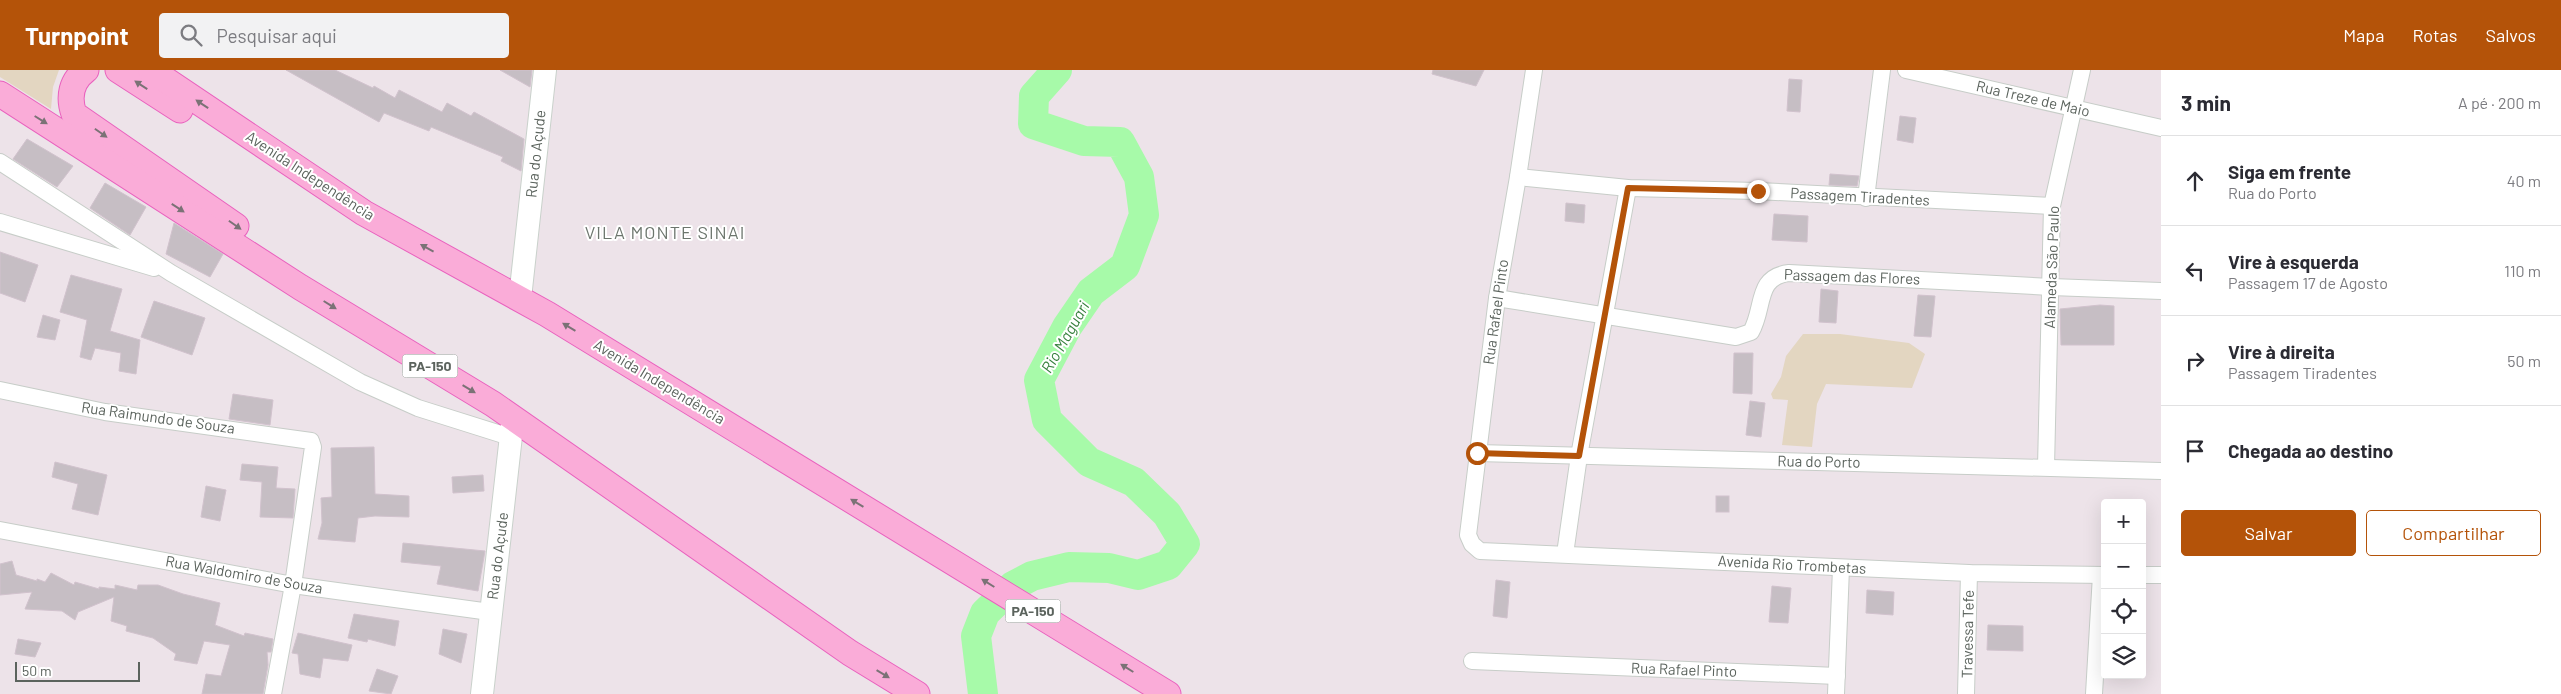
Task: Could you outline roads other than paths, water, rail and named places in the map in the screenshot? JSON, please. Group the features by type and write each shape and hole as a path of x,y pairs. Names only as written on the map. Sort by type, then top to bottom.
{"main road":[{"path":"86,70 73,84 69,101 74,114 277,254 300,287"},
{"path":"118,70 323,202 364,213"},
{"name":"Avenida Independência","path":"151,70 364,213 520,298 1168,694"},
{"name":"PA-150","path":"0,94 300,287 850,653 917,694"}],"street":[{"name":"Rua do Açude","path":"520,298 545,70"},
{"name":"Rua Rafael Pinto","path":"1480,551 1472,544 1468,535 1477,453 1497,298 1534,70"},
{"path":"1866,198 1882,70"},
{"name":"Rua Treze de Maio","path":"1906,70 2161,128"},
{"name":"Alameda São Paulo","path":"2046,467 2052,206 2072,107 2082,70"},
{"path":"0,162 171,273 360,382 418,408 511,428"},
{"name":"Passagem Tiradentes","path":"1518,177 1628,188 1758,191 2052,206"},
{"path":"1565,554 1579,456 1628,188"},
{"path":"0,222 171,273"},
{"name":"Passagem das Flores","path":"1497,298 1736,337 1751,332 1755,326 1769,280 1776,274 1789,273 2051,288 2161,290"},
{"name":"Rua Raimundo de Souza","path":"0,390 105,412 311,441 312,447 293,585"},
{"name":"Rua do Açude","path":"482,694 490,612 502,535 511,428"},
{"name":"Rua do Porto","path":"1477,453 2161,471"},
{"name":"Rua Waldomiro de Souza","path":"0,530 293,585 490,612"},
{"name":"Avenida Rio Trombetas","path":"1480,551 1969,573 2101,575"},
{"path":"1836,694 1841,568"},
{"name":"Travessa Tefe","path":"1966,694 1969,573"},
{"path":"2146,575 2161,575"},
{"path":"273,694 293,585"},
{"path":"2094,694 2102,589"},
{"name":"Rua Rafael Pinto","path":"1472,661 1837,676"}],"waterway":[{"name":"Rio Maguari","path":"983,694 976,636 985,613 1013,586 1032,576 1069,567 1109,568 1138,575 1168,565 1185,544 1167,514 1134,482 1089,462 1047,420 1039,380 1067,327 1091,292 1125,266 1144,215 1139,177 1120,142 1084,141 1033,124 1034,96 1057,70"}],"district":[{"name":"VILA MONTE SINAI","path":"665,233"}]}
